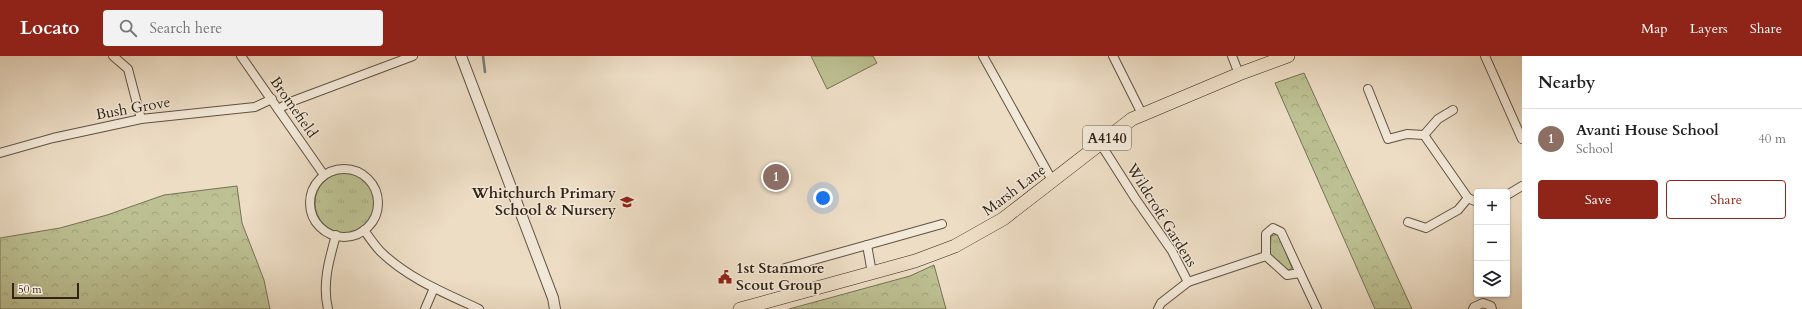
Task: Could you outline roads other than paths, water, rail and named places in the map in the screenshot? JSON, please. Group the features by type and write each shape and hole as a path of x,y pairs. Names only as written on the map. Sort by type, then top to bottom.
{"main road":[{"name":"Marsh Lane","path":"740,309 943,251 975,236 1003,219 1053,182 1132,119 1239,74 1288,56"}],"street":[{"path":"113,56 128,69 141,119"},
{"name":"Bromefield","path":"241,56 324,175"},
{"path":"278,109 293,101 413,56"},
{"path":"461,56 553,298 555,309"},
{"path":"982,56 1053,182"},
{"path":"1113,56 1142,114"},
{"path":"1232,56 1239,74"},
{"path":"1485,56 1522,139"},
{"path":"1368,89 1388,139 1407,134 1424,134 1438,119 1453,110"},
{"name":"Bush Grove","path":"0,153 53,138 141,119 255,107 272,99"},
{"path":"1424,134 1468,198 1474,201"},
{"name":"Wildcroft Gardens","path":"1100,143 1135,198 1172,251 1188,282"},
{"path":"349,169 364,174 374,186 378,200 377,214 370,226 354,236 345,237 324,230 316,221 312,212 311,196 317,182 324,175 334,171 349,169"},
{"path":"1510,193 1522,186"},
{"path":"1408,222 1426,228 1458,210 1468,198"},
{"path":"785,268 942,224"},
{"path":"1300,273 1287,275 1266,256 1266,234 1273,228 1281,232 1317,309"},
{"path":"364,230 380,252 408,274 434,288 480,309"},
{"path":"328,309 326,299 326,273 336,235"},
{"path":"867,245 872,272"},
{"path":"1158,309 1161,303 1188,282 1266,256"},
{"path":"425,309 434,288"},
{"path":"1473,309 1474,307 1483,303 1491,306 1492,309"}],"waterway":[{"path":"483,56 485,72"}],"place":[{"name":"Avanti House School","path":"776,177"},
{"name":"Whitchurch Primary School & Nursery","path":"627,202"},
{"name":"1st Stanmore Scout Group","path":"725,277"}]}
